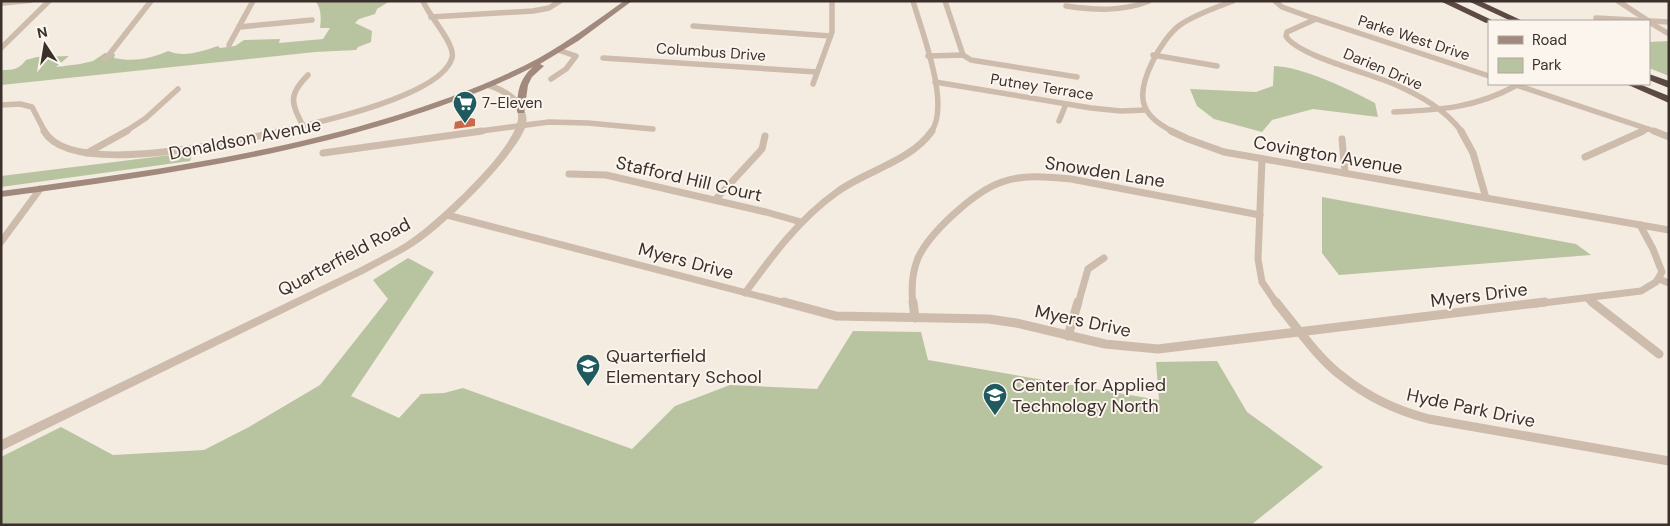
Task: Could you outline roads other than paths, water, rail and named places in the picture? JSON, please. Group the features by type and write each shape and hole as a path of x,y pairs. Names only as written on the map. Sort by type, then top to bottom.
{"highway":[{"path":"1444,1 1488,22"},
{"path":"1472,1 1516,20"},
{"path":"1650,77 1669,85"},
{"path":"1633,85 1669,100"}],"main road":[{"path":"488,85 556,52 629,1"},
{"path":"521,111 522,87 526,78 548,61 556,52"},
{"name":"Donaldson Avenue","path":"1,194 179,169 289,148 388,121 488,85"}],"street":[{"path":"1,4 31,1"},
{"path":"1,48 49,1"},
{"path":"105,60 151,1"},
{"path":"229,45 253,1"},
{"path":"1,104 20,104 32,107 47,138 61,146 87,153 124,155 164,152 232,142 304,126 402,97 426,86 443,74 451,63 453,54 423,1"},
{"path":"431,17 533,11 548,8 560,1"},
{"path":"813,84 830,36 833,20 832,1"},
{"path":"745,293 801,222 850,183 908,154 930,136 940,114 940,104 913,1"},
{"path":"945,1 963,55"},
{"path":"1066,6 1111,9 1138,6 1149,1"},
{"path":"1146,110 1142,97 1143,91 1154,56 1166,37 1181,25 1197,16 1233,1"},
{"name":"Parke West Drive","path":"1275,1 1282,7 1316,19 1488,76"},
{"path":"1618,1 1646,20"},
{"path":"1596,18 1631,20"},
{"name":"Darien Drive","path":"1316,19 1287,32 1286,36 1289,42 1303,51 1385,80 1420,97 1454,122 1467,140 1486,198"},
{"path":"239,27 312,20"},
{"path":"1650,21 1669,22"},
{"path":"1650,22 1669,34"},
{"path":"693,26 830,36"},
{"path":"551,79 566,69 576,56 556,52"},
{"path":"928,56 963,55 971,60 1078,77"},
{"path":"1154,56 1217,66"},
{"name":"Columbus Drive","path":"603,58 818,72"},
{"path":"304,126 292,104 291,98 294,88 308,75"},
{"name":"Putney Terrace","path":"935,82 1106,110 1146,110"},
{"path":"488,85 511,96 521,111 522,126"},
{"path":"1394,112 1438,110 1478,104 1499,96 1514,85"},
{"path":"1518,85 1648,129 1669,138"},
{"path":"87,153 145,118 162,100 178,89"},
{"path":"1059,121 1066,104"},
{"name":"Covington Avenue","path":"1146,110 1162,125 1195,142 1224,152 1669,230"},
{"path":"323,153 562,121 653,129"},
{"name":"Quarterfield Road","path":"1,446 362,271 414,241 447,215 497,160 518,134 522,126"},
{"path":"1585,157 1648,129"},
{"path":"715,200 762,149 765,136"},
{"path":"1342,139 1345,173"},
{"name":"Hyde Park Drive","path":"1262,159 1258,259 1258,270 1262,282 1270,296 1342,377 1383,402 1407,413 1452,424 1669,461"},
{"name":"Stafford Hill Court","path":"569,174 606,175 801,222"},
{"name":"Snowden Lane","path":"915,318 910,288 911,278 923,249 972,198 982,190 1008,179 1039,176 1071,179 1260,215"},
{"path":"1,242 40,189"},
{"name":"Myers Drive","path":"447,215 836,316 860,319 955,317 990,319 1116,346 1158,349 1588,299 1641,291 1653,285 1659,279"},
{"path":"1640,224 1662,272 1659,279 1669,283"},
{"path":"1068,336 1088,269 1104,258"},
{"path":"1588,299 1659,354"}],"place":[{"name":"7-Eleven","path":"465,124"},
{"name":"Quarterfield Elementary School","path":"588,387"},
{"name":"Center for Applied Technology North","path":"995,416"}]}
